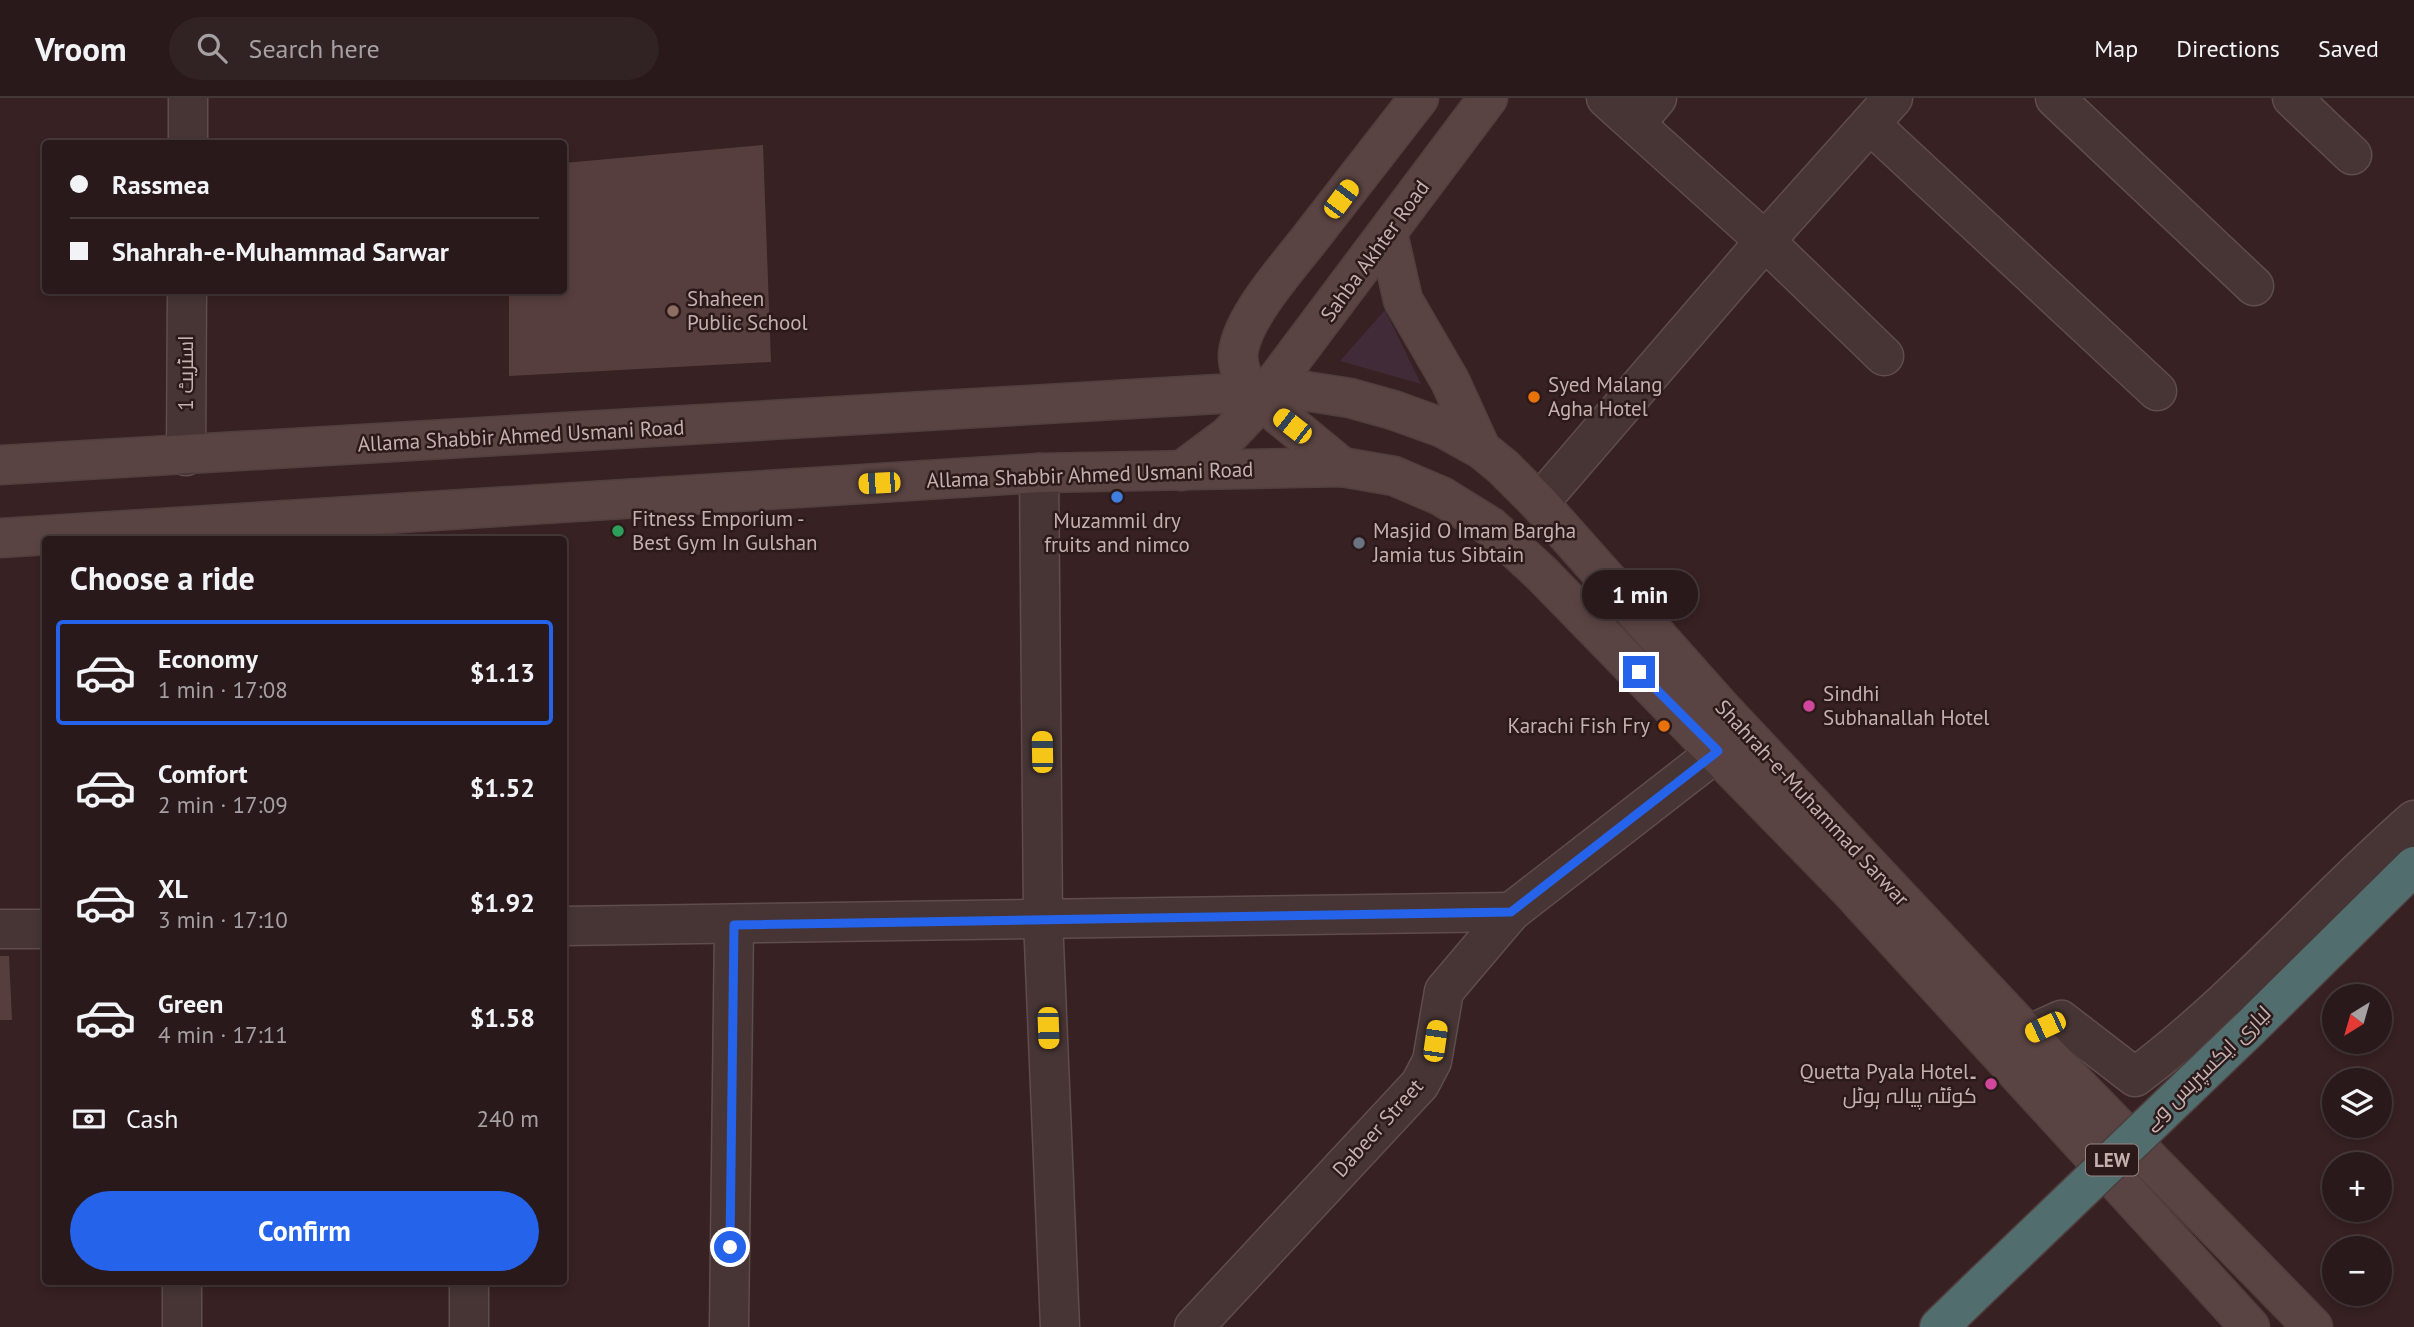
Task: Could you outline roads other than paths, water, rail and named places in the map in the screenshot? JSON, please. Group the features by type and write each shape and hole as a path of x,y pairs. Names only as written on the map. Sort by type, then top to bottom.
{"highway":[{"name":"لیاری ایکسپریس وے","path":"1939,1327 2414,866"}],"main road":[{"path":"1342,467 1260,395 1238,362 1244,334 1278,280 1419,98"},
{"name":"Sahba Akhter Road","path":"1181,471 1227,436 1388,234 1488,98"},
{"path":"1388,234 1403,300 1450,380 1481,449"},
{"name":"Shahrah-e-Muhammad Sarwar","path":"1260,395 1306,391 1350,398 1443,428 1481,449 1539,503 1723,710 2028,1035 2111,1117 2312,1327"},
{"name":"Allama Shabbir Ahmed Usmani Road","path":"0,465 1260,395"},
{"name":"Shahrah-e-Muhammad Sarwar","path":"1342,467 1394,476 1441,496 1491,527 1541,573 1718,751 1848,888 2249,1327"},
{"name":"Allama Shabbir Ahmed Usmani Road","path":"0,538 1039,473 1342,467"}],"street":[{"path":"188,98 188,140"},
{"path":"1606,98 1646,111 1765,241 1884,356"},
{"path":"2055,98 2254,285"},
{"path":"2292,98 2353,155"},
{"path":"1539,503 1765,241 1882,111 2157,391"},
{"name":"اسٹریٹ 1","path":"186,456 187,294"},
{"path":"1039,473 1043,919 1060,1327"},
{"name":"Dabeer Street","path":"1194,1327 1420,1084 1432,1061 1444,991 1511,912 1718,751"},
{"path":"2028,1035 2061,1020 2135,1077 2186,1039 2358,869 2414,820"},
{"path":"567,926 1511,912"},
{"path":"729,1327 734,925"},
{"path":"0,929 42,929"},
{"path":"181,1285 182,1327"},
{"path":"469,1285 469,1327"}],"place":[{"name":"Shaheen Public School","path":"673,311"},
{"name":"Syed Malang Agha Hotel","path":"1534,397"},
{"name":"Muzammil dry fruits and nimco","path":"1117,497"},
{"name":"Fitness Emporium - Best Gym In Gulshan","path":"618,531"},
{"name":"Masjid O Imam Bargha Jamia tus Sibtain","path":"1359,543"},
{"name":"Sindhi Subhanallah Hotel","path":"1809,706"},
{"name":"Karachi Fish Fry","path":"1664,726"},
{"name":"Quetta Pyala Hotel۔ کوئٹہ پیالہ ہوٹل","path":"1991,1084"}]}
